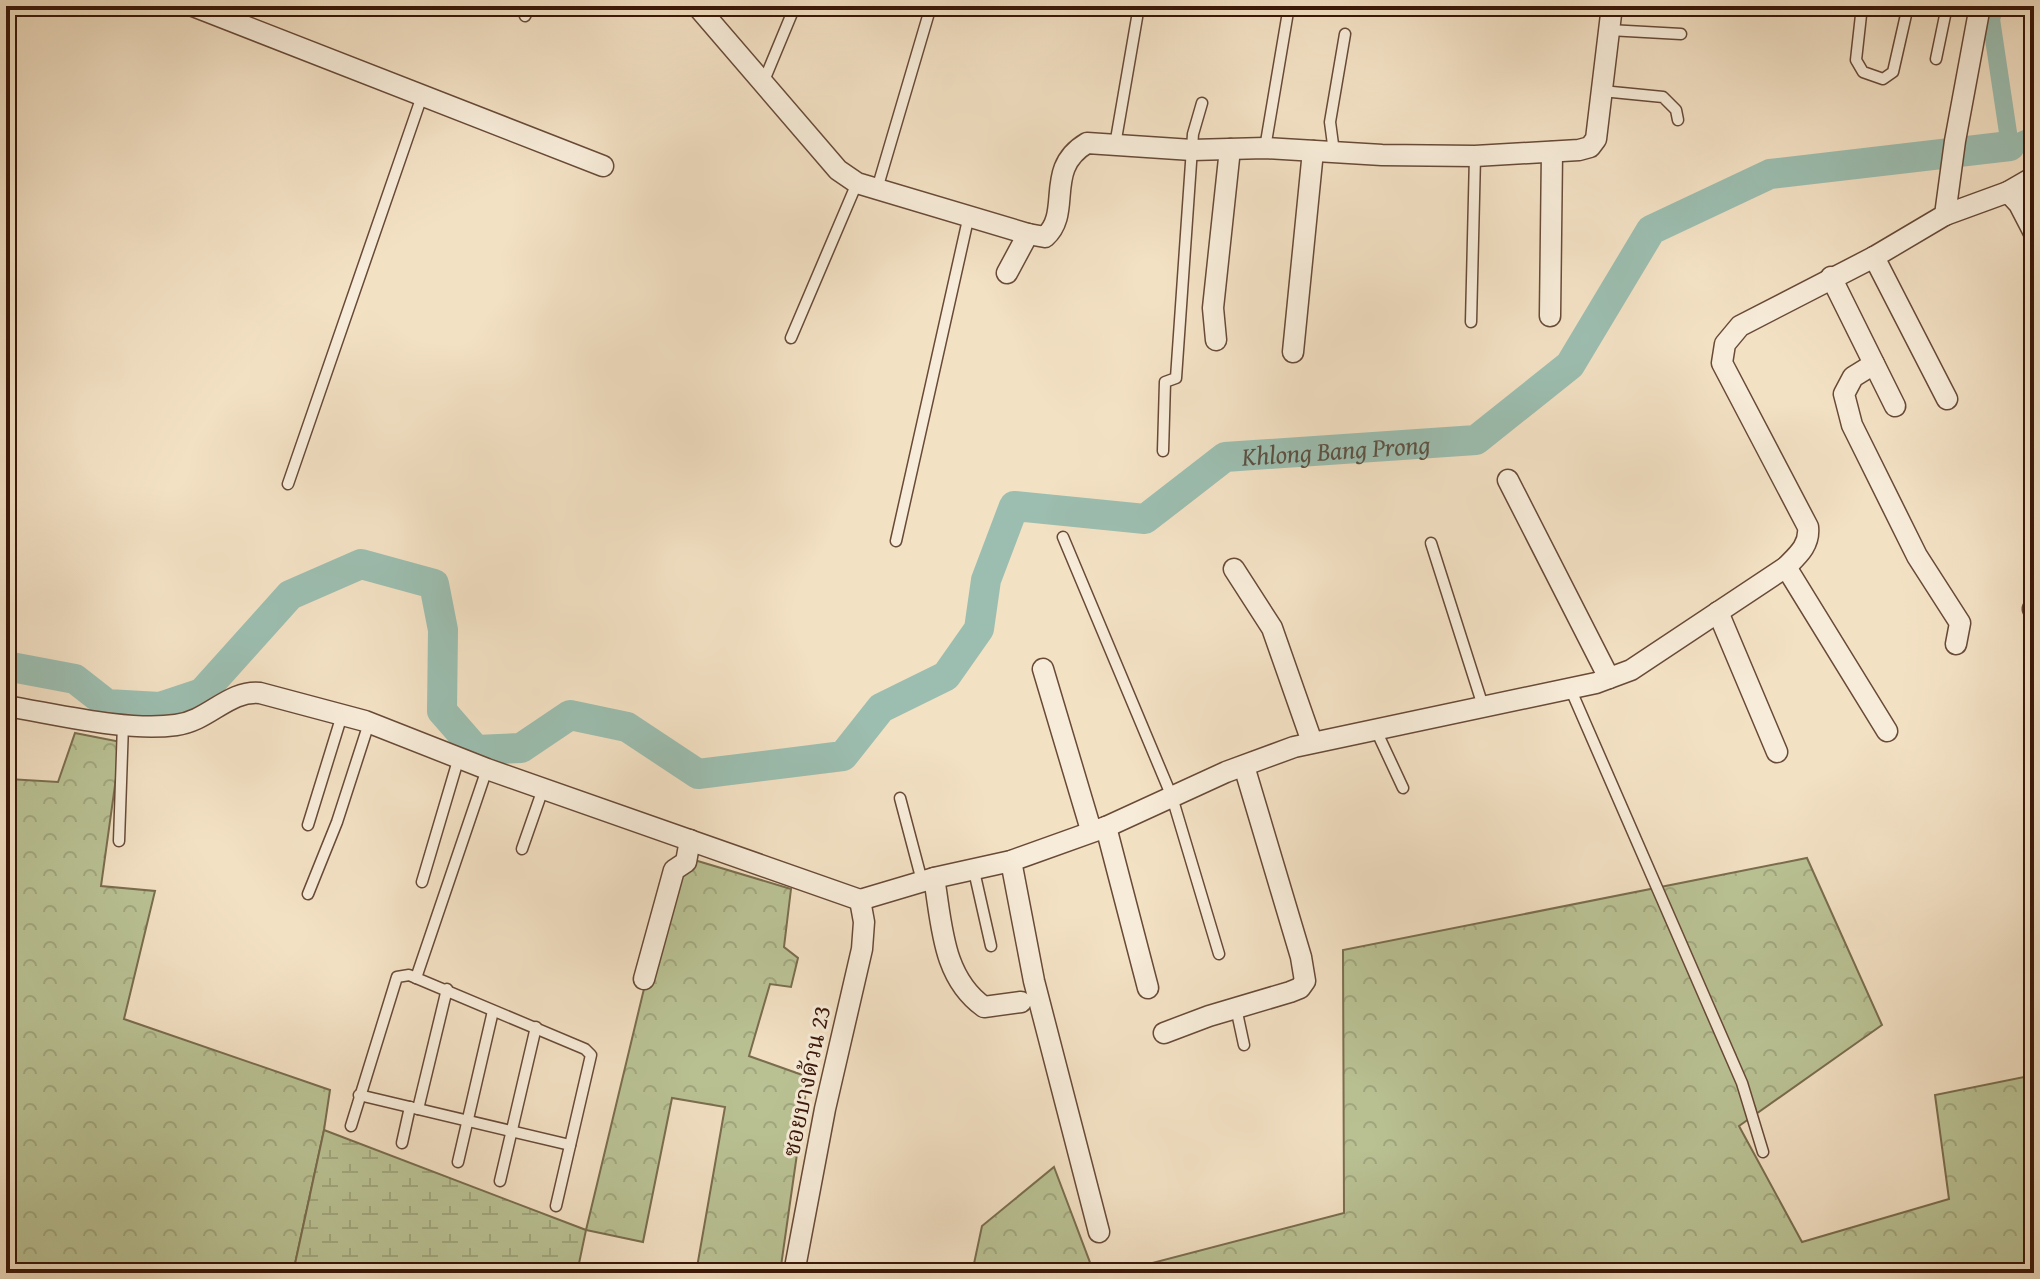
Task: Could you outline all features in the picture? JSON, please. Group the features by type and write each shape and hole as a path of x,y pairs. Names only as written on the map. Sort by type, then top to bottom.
{"street":[{"path":"193,6 603,166"},
{"path":"701,10 838,170 867,186 1045,237 1051,231 1065,162 1074,151 1087,143 1192,150 1265,148 1382,155 1475,156 1590,147 1596,139 1612,6"},
{"path":"1945,215 1946,191 1980,6"},
{"path":"1216,340 1213,308 1230,149"},
{"path":"1293,352 1313,151"},
{"path":"1550,316 1552,152"},
{"path":"6,706 123,724 176,725 202,719 246,692 369,723 487,769 860,900 928,880 974,871 1098,829 1303,744 1570,688 1631,670 1786,567 1803,550 1809,537 1808,527 1722,363 1725,344 1740,326 1874,257 1945,215 2008,192 2034,177"},
{"path":"2008,192 2019,204 2034,233"},
{"path":"1007,273 1028,234"},
{"path":"1874,257 1947,399"},
{"path":"1831,277 1895,406"},
{"path":"1874,364 1853,377 1844,394 1852,425 1917,556 1960,623 1956,644"},
{"path":"1508,480 1609,678"},
{"path":"1786,567 1887,731"},
{"path":"1234,569 1272,628 1303,744"},
{"path":"1718,612 1777,752"},
{"path":"1043,669 1148,988"},
{"path":"1164,1033 1303,985 1305,972 1244,766"},
{"path":"644,979 674,870 686,862 690,840"},
{"path":"1011,861 1034,981 1099,1232"},
{"path":"928,880 948,959 956,978 984,1007 1021,1002"},
{"name":"ซอยบางด้วน 23","path":"794,1273 825,1109 862,949 864,922 860,900"}],"lane":[{"path":"763,83 795,6"},
{"path":"791,338 867,186 931,6"},
{"path":"1115,145 1139,6"},
{"path":"1265,148 1289,6"},
{"path":"1862,6 1856,60 1863,72 1883,79 1893,72 1908,6"},
{"path":"1936,59 1947,6"},
{"path":"1609,30 1681,34"},
{"path":"1334,152 1330,122 1345,34"},
{"path":"1602,91 1663,97 1676,110 1678,120"},
{"path":"288,484 422,96"},
{"path":"1163,451 1165,382 1176,378 1192,150 1202,103"},
{"path":"1471,322 1475,156"},
{"path":"896,541 969,215"},
{"path":"1063,537 1172,797 1219,954"},
{"path":"1431,543 1483,706"},
{"path":"1570,688 1742,1083 1763,1152"},
{"path":"308,825 342,715"},
{"path":"308,894 337,822 369,723"},
{"path":"119,841 123,724"},
{"path":"1375,728 1403,788"},
{"path":"422,882 459,757"},
{"path":"416,978 487,769"},
{"path":"522,849 543,789"},
{"path":"900,798 928,880"},
{"path":"974,871 991,946"},
{"path":"351,1126 392,985 397,977 416,978 447,989 585,1049 591,1055 556,1206"},
{"path":"402,1143 447,989"},
{"path":"1236,1008 1244,1045"},
{"path":"458,1162 493,1011"},
{"path":"500,1181 536,1027"},
{"path":"359,1095 570,1145"}],"green space":[{"path":"75,733 121,742 101,886 155,891 124,1019 330,1090 293,1273 6,1273 6,932 14,902 6,897 6,793 9,779 58,782"},
{"path":"1807,858 1882,1025 1739,1126 1802,1242 1949,1199 1935,1095 2034,1075 2034,1273 1114,1273 1344,1213 1343,950"},
{"path":"691,859 791,889 784,947 798,958 791,987 770,984 749,1056 808,1077 780,1273 696,1273 725,1107 672,1098 643,1242 586,1230 674,864"},
{"path":"324,1130 586,1230 577,1273 293,1273"},
{"path":"1054,1167 1094,1273 972,1273 982,1226"}],"waterway":[{"path":"1995,6 1991,19 2010,146 2034,135"},
{"name":"Khlong Bang Prong","path":"6,666 75,679 107,704 160,707 202,693 290,595 361,564 434,584 443,630 442,711 476,750 521,748 570,715 627,727 698,774 843,756 881,708 946,676 979,629 986,580 1014,506 1145,519 1225,457 1476,440 1570,365 1651,230 1770,174 2010,146"}]}
